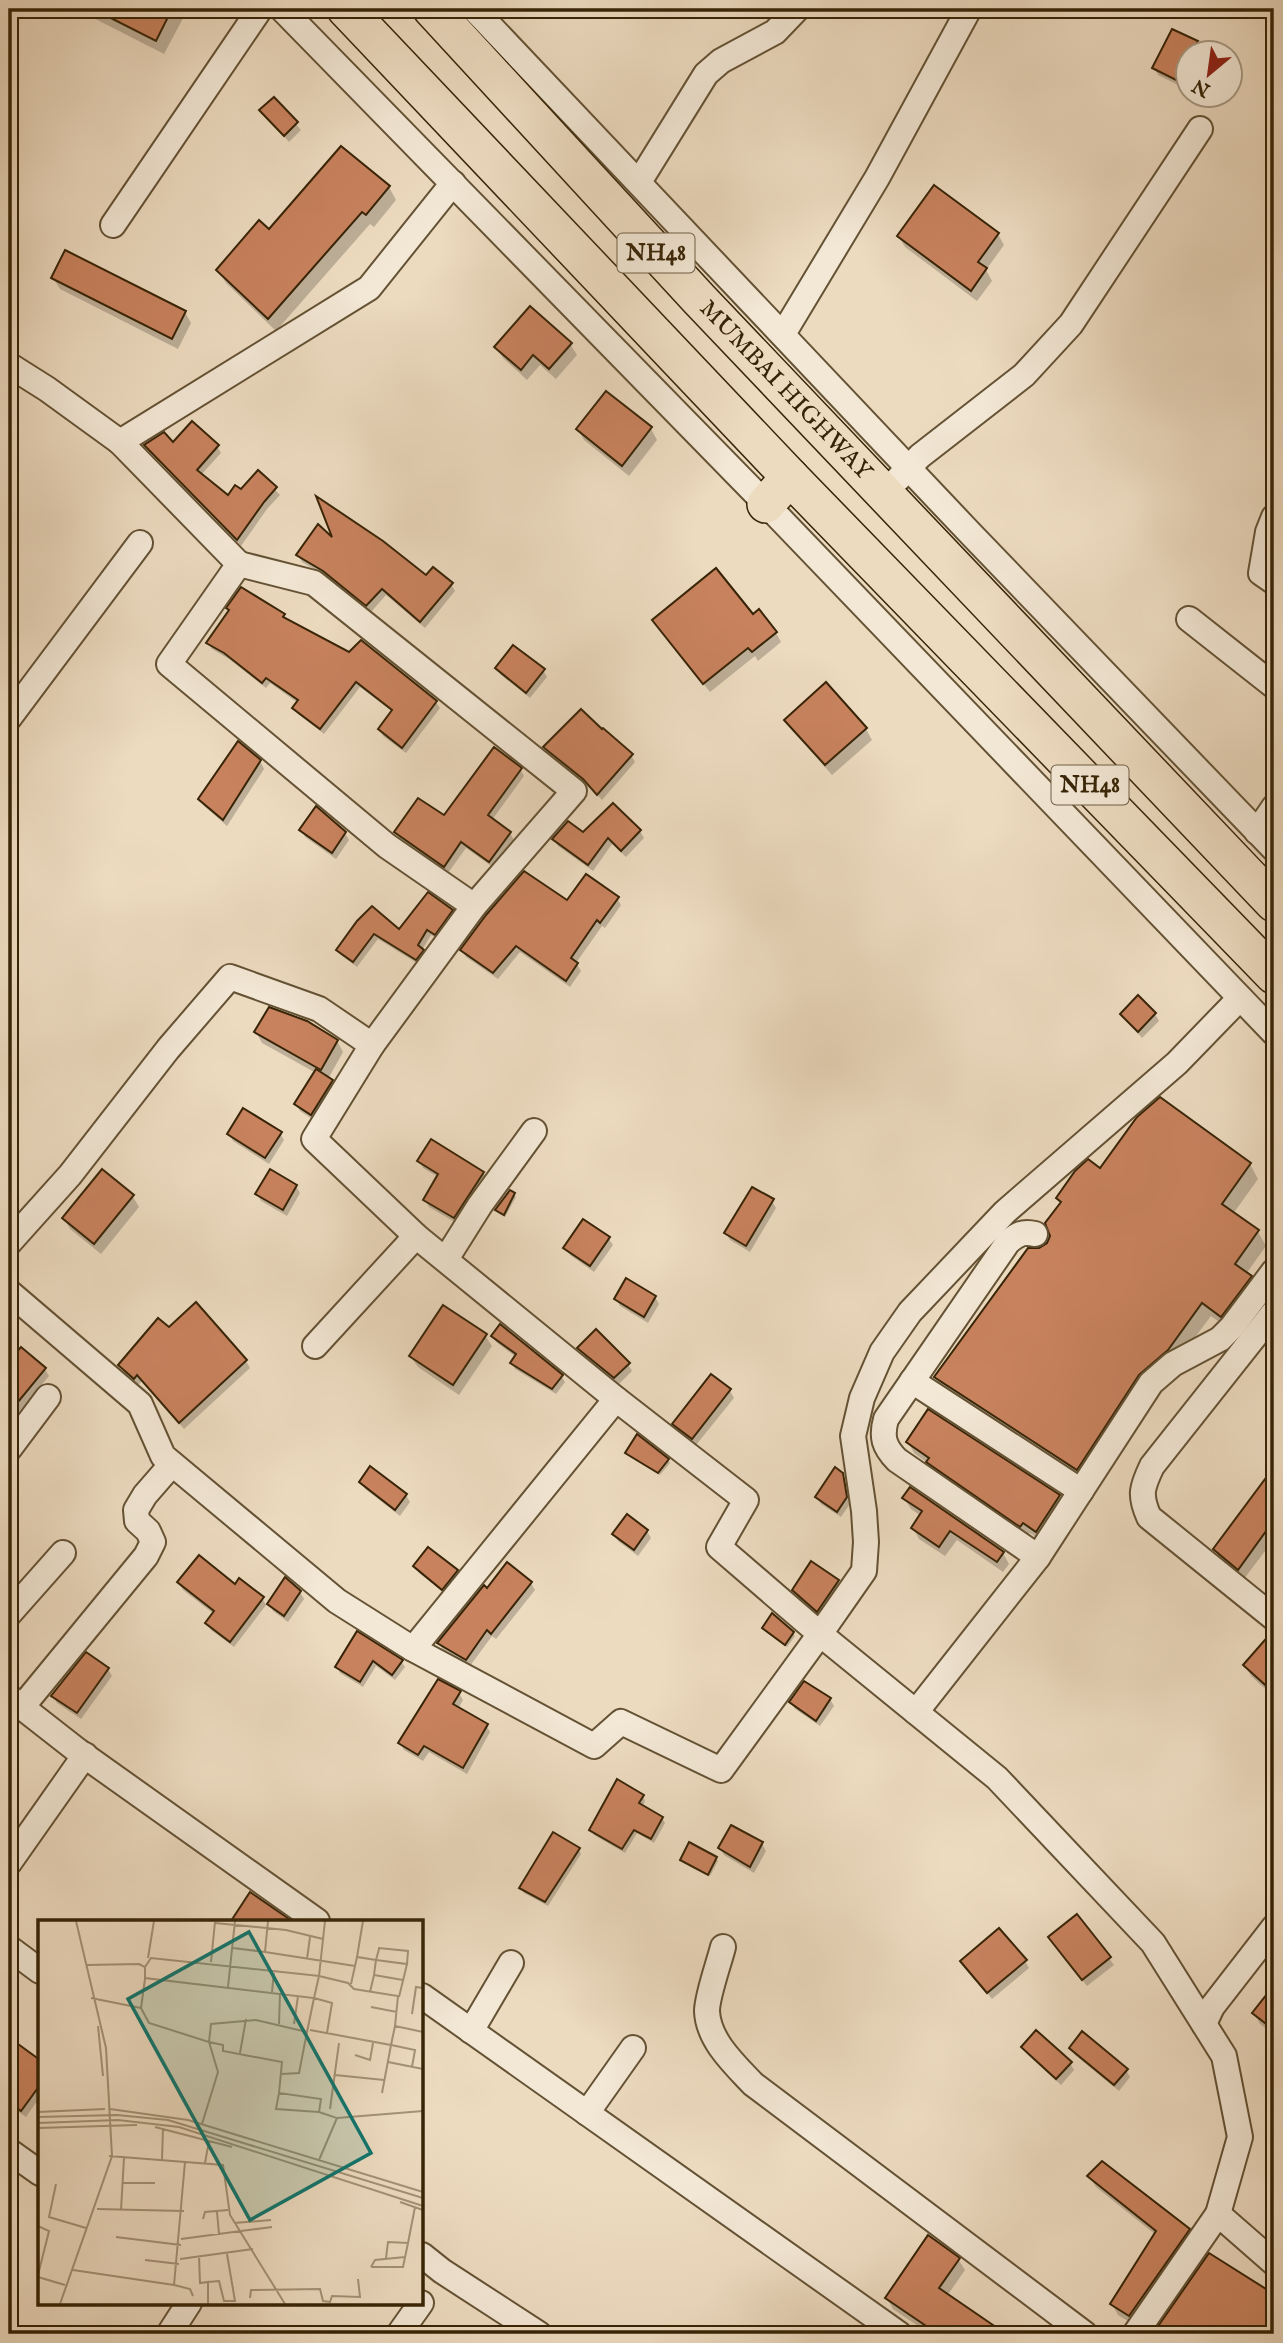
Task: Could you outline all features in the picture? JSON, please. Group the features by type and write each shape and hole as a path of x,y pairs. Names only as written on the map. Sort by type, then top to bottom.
{"highway":[{"name":"NH48","path":"346,9 778,490 825,513 1274,975"},
{"name":"MUMBAI HIGHWAY","path":"432,9 699,299 884,494"},
{"name":"NH48","path":"884,494 1274,903"}],"street":[{"path":"113,225 260,9"},
{"path":"282,9 453,183 778,490 1274,1033"},
{"path":"474,9 908,468 1266,840"},
{"path":"639,182 706,74 721,61 775,32 797,9"},
{"path":"783,334 877,178 969,9"},
{"path":"884,494 920,456 1024,375 1049,350 1071,324 1200,129"},
{"path":"120,442 369,288 453,183"},
{"path":"9,365 120,442 239,564 314,583 575,791 474,905 372,1045 313,1139 416,1236 616,1399 746,1500 719,1547 820,1634 997,1778 1153,1943 1224,2056 1240,2137 1218,2214 1135,2334"},
{"path":"1274,517 1268,532 1261,573 1274,582"},
{"path":"9,718 140,543"},
{"path":"239,564 169,664 387,846 474,905"},
{"path":"1189,619 1274,686"},
{"path":"1266,840 1274,807"},
{"path":"9,1243 69,1175 168,1049 230,977 318,1009 372,1045"},
{"path":"9,1292 140,1404 163,1456 337,1601 413,1649 594,1746 621,1721 721,1770 864,1571 864,1511 853,1436 862,1398 882,1352 910,1312 1005,1212 1177,1063 1240,998"},
{"path":"446,1259 534,1131"},
{"path":"1035,1234 1018,1234 1007,1242 886,1419 882,1433 887,1449 897,1460 1038,1557"},
{"path":"315,1346 416,1236"},
{"path":"916,1712 1038,1557 1151,1383 1173,1364 1220,1339 1232,1328 1274,1271"},
{"path":"1274,1312 1152,1466 1143,1486 1142,1502 1149,1517 1274,1618"},
{"path":"912,1381 1081,1491"},
{"path":"9,1449 48,1397"},
{"path":"413,1649 616,1399"},
{"path":"173,1464 145,1495 136,1510 137,1521 148,1531 153,1542 146,1556 15,1702 316,1920"},
{"path":"9,1614 63,1553"},
{"path":"9,1863 85,1755"},
{"path":"1204,2024 1212,2007 1274,1927"},
{"path":"723,1947 707,2010 713,2034 727,2056 753,2084 1085,2334"},
{"path":"9,1948 38,1970"},
{"path":"471,2031 511,1963"},
{"path":"424,1997 899,2334"},
{"path":"587,2113 633,2048"},
{"path":"9,2151 38,2173"},
{"path":"1218,2214 1274,2263"},
{"path":"424,2257 539,2334"},
{"path":"424,2298 442,2271"},
{"path":"169,2334 188,2304"},
{"path":"399,2334 420,2304"}],"building":[{"path":"93,9 172,9 156,41"},
{"path":"1172,29 1192,38 1174,38 1174,79 1152,68"},
{"path":"274,97 298,122 284,136 259,110"},
{"path":"341,146 390,186 366,215 362,212 268,319 216,270 259,220 269,229"},
{"path":"934,185 999,233 978,262 987,268 971,291 897,236"},
{"path":"65,250 186,311 172,339 51,278"},
{"path":"530,306 572,343 549,369 533,355 521,370 494,347"},
{"path":"606,391 652,427 622,466 576,429"},
{"path":"192,421 219,445 197,470 228,495 235,485 241,489 258,470 277,487 237,540 144,445 164,432 173,442"},
{"path":"316,496 383,541 426,575 433,567 453,583 420,622 382,589 366,606 323,571 296,555 318,524 332,537"},
{"path":"716,568 753,614 759,609 777,632 752,652 748,648 703,684 652,620"},
{"path":"241,587 285,614 283,617 349,652 361,640 437,701 402,748 378,729 392,710 356,682 320,729 292,708 298,700 266,678 262,683 224,653 206,643"},
{"path":"513,645 545,669 526,693 495,668"},
{"path":"826,682 867,728 825,765 784,720"},
{"path":"581,709 633,754 597,795 583,779 543,747"},
{"path":"238,741 261,760 223,820 198,799"},
{"path":"494,747 522,768 488,815 511,832 489,862 461,842 444,867 394,832 418,798 444,815"},
{"path":"613,803 641,830 621,851 608,838 588,865 552,839 568,821 583,832"},
{"path":"316,806 346,832 332,853 299,830"},
{"path":"524,871 567,900 586,874 619,897 600,923 597,920 571,958 578,963 566,981 516,946 493,973 460,950"},
{"path":"428,892 453,910 435,935 427,930 418,945 424,950 416,960 374,934 353,962 336,950 357,921 372,906 399,929"},
{"path":"1138,995 1156,1013 1138,1032 1120,1014"},
{"path":"269,1007 307,1021 338,1040 321,1070 254,1032"},
{"path":"316,1069 333,1080 311,1115 294,1104"},
{"path":"1160,1097 1251,1163 1222,1204 1259,1230 1235,1264 1252,1276 1221,1317 1202,1303 1168,1350 1139,1375 1077,1470 934,1377 1028,1248 1039,1248 1047,1243 1050,1236 1045,1223 1061,1202 1056,1198 1075,1171 1088,1159 1100,1168 1137,1117"},
{"path":"243,1108 282,1132 265,1158 227,1134"},
{"path":"431,1139 484,1172 454,1218 423,1200 438,1174 417,1161"},
{"path":"102,1169 134,1195 94,1244 62,1218"},
{"path":"270,1169 297,1185 283,1210 255,1194"},
{"path":"752,1187 774,1199 746,1246 724,1233"},
{"path":"510,1190 515,1193 504,1215 495,1210"},
{"path":"583,1219 610,1237 590,1266 563,1248"},
{"path":"626,1278 656,1296 644,1317 614,1299"},
{"path":"196,1302 247,1360 179,1423 137,1375 134,1379 118,1365 158,1318 169,1327"},
{"path":"443,1305 487,1334 453,1385 409,1356"},
{"path":"500,1324 563,1375 552,1389 510,1363 516,1354 491,1336"},
{"path":"596,1329 630,1363 614,1378 577,1348"},
{"path":"21,1347 46,1368 9,1413 9,1362"},
{"path":"711,1374 731,1389 692,1439 672,1424"},
{"path":"928,1409 1060,1495 1036,1532 1023,1523 1020,1527 926,1462 929,1458 906,1442"},
{"path":"637,1434 669,1459 658,1473 625,1453"},
{"path":"370,1466 407,1494 395,1510 359,1482"},
{"path":"835,1467 843,1473 847,1497 837,1512 815,1497"},
{"path":"1274,1467 1274,1520 1238,1570 1213,1549"},
{"path":"910,1487 1004,1552 997,1562 950,1531 939,1547 911,1528 922,1511 902,1498"},
{"path":"627,1514 648,1530 634,1550 612,1534"},
{"path":"428,1547 458,1570 442,1590 413,1566"},
{"path":"199,1555 235,1584 239,1578 264,1597 230,1642 205,1623 214,1611 177,1582"},
{"path":"811,1561 839,1580 817,1612 792,1590"},
{"path":"507,1562 532,1582 491,1634 487,1630 466,1660 437,1643 484,1585 487,1588"},
{"path":"285,1577 301,1591 284,1616 267,1604"},
{"path":"772,1613 794,1632 785,1645 762,1628"},
{"path":"357,1631 403,1660 392,1675 373,1661 360,1682 335,1667"},
{"path":"1271,1633 1274,1633 1274,1693 1243,1665"},
{"path":"86,1652 109,1668 77,1713 51,1696"},
{"path":"438,1679 461,1691 453,1704 488,1724 463,1768 424,1746 418,1755 398,1743"},
{"path":"804,1681 831,1698 816,1721 789,1702"},
{"path":"617,1779 644,1795 639,1803 663,1817 651,1839 634,1830 622,1849 589,1830"},
{"path":"731,1825 763,1842 750,1867 718,1848"},
{"path":"553,1832 580,1848 545,1902 519,1888"},
{"path":"689,1842 717,1857 708,1875 680,1860"},
{"path":"250,1892 291,1920 232,1920"},
{"path":"1077,1914 1111,1957 1082,1980 1048,1937"},
{"path":"999,1928 1027,1960 987,1993 960,1961"},
{"path":"1274,1985 1274,2030 1252,2013"},
{"path":"1036,2030 1072,2062 1056,2079 1021,2047"},
{"path":"1082,2031 1128,2069 1114,2085 1069,2048"},
{"path":"18,2044 38,2059 38,2088 21,2111 9,2102 9,2058"},
{"path":"1102,2161 1190,2229 1129,2316 1110,2304 1156,2231 1087,2176"},
{"path":"928,2235 960,2258 939,2288 1006,2334 938,2334 885,2298"},
{"path":"1209,2253 1274,2294 1274,2334 1154,2332"}]}
